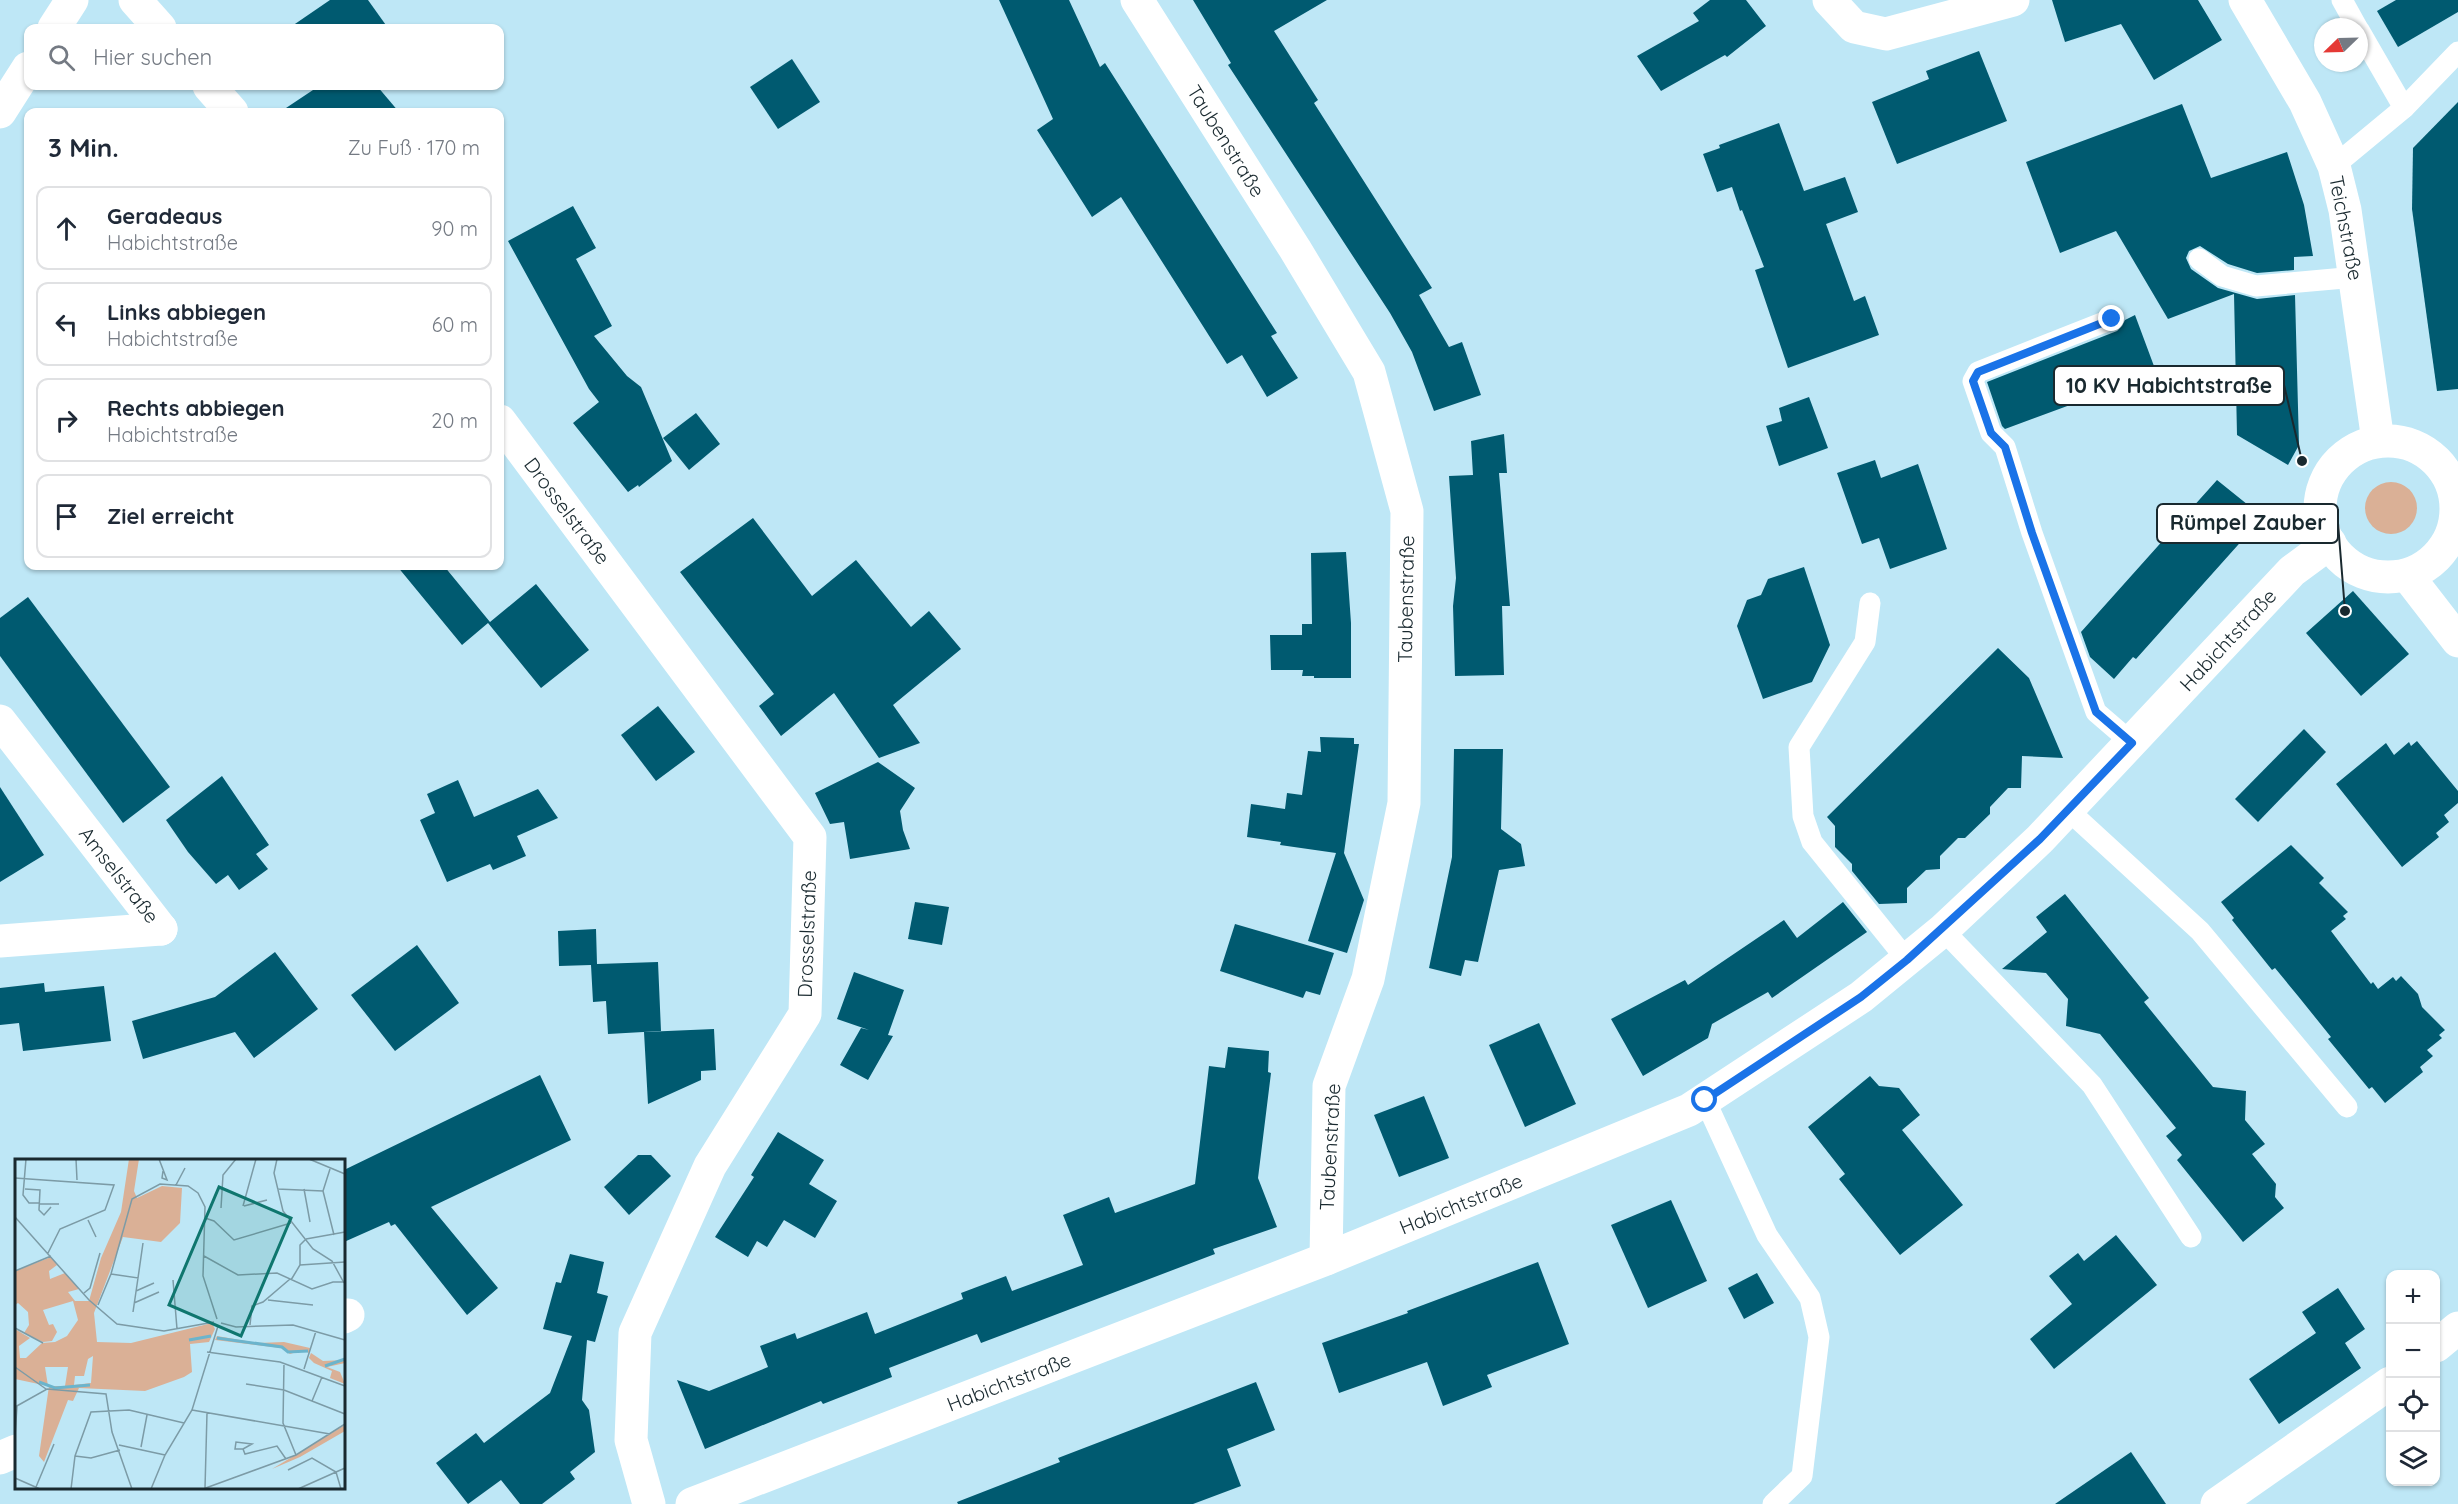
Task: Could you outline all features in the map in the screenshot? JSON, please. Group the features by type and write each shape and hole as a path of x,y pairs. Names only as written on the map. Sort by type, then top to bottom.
{"street":[{"path":"57,24 72,0"},
{"path":"135,0 156,24"},
{"name":"Taubenstraße","path":"1137,0 1369,372 1407,512 1404,803 1368,979 1329,1086 1326,1259"},
{"path":"1829,0 1854,27 1886,34 2013,0"},
{"name":"Teichstraße","path":"2245,0 2305,102 2334,166 2345,210 2356,277 2378,441"},
{"path":"0,112 24,74"},
{"path":"213,90 228,108"},
{"name":"Drosselstraße","path":"504,426 810,837 804,1014 710,1166 635,1333 631,1440 649,1504"},
{"path":"2378,441 2404,442 2428,453 2452,474 2456,497 2455,521 2446,544 2430,563 2407,574 2382,577 2360,570 2345,561 2330,543 2324,530 2320,507 2325,483 2337,463 2356,448 2378,441"},
{"name":"Habichtstraße","path":"692,1504 1326,1259 1689,1110 1861,997 1943,930 2040,839 2292,571 2330,543"},
{"path":"2407,574 2458,641"},
{"name":"Amselstraße","path":"0,721 161,929 0,941"},
{"path":"2440,1343 2458,1328"},
{"path":"2217,1504 2386,1386"},
{"path":"0,1458 15,1451"}],"lane":[{"path":"2342,0 2352,18"},
{"path":"2368,46 2404,108"},
{"path":"2334,166 2404,108 2458,52"},
{"path":"2199,259 2222,276 2256,286 2356,277"},
{"path":"2112,319 1978,372 1973,381 1991,433 2005,447 2032,533 2096,712 2132,743"},
{"path":"1870,603 1865,642 1799,747 1803,816 1812,842 1907,960"},
{"path":"2068,810 2200,931 2347,1107"},
{"path":"1943,930 2092,1085 2191,1237"},
{"path":"1705,1100 1767,1235 1810,1298 1819,1337 1802,1476 1773,1504"}],"shaded area":[{"path":"2391,482 2401,484 2409,490 2415,498 2417,508 2415,518 2409,526 2401,532 2391,534 2381,532 2373,526 2367,518 2365,508 2367,498 2373,490 2381,484"}],"building":[{"path":"330,0 368,0 385,24 295,24"},
{"path":"999,0 1069,0 1100,67 1105,63 1277,333 1271,336 1298,378 1267,397 1242,355 1227,364 1121,197 1092,217 1037,130 1053,119"},
{"path":"1193,0 1327,0 1274,31 1318,100 1314,103 1432,288 1419,295 1449,347 1462,342 1481,395 1434,411 1412,352 1390,313 1228,65 1231,63"},
{"path":"1710,0 1746,0 1766,26 1727,57 1725,55 1661,91 1637,56 1699,21 1693,13"},
{"path":"2052,0 2198,0 2222,40 2154,80 2121,24 2065,42"},
{"path":"2396,0 2458,0 2458,12 2398,47 2377,11"},
{"path":"1979,51 2007,121 1897,164 1872,102 1929,79 1926,71"},
{"path":"792,59 820,102 778,129 750,87"},
{"path":"313,90 380,90 396,108 286,108"},
{"path":"2458,102 2458,389 2437,391 2412,209 2413,148"},
{"path":"2182,104 2211,178 2287,152 2304,205 2313,256 2294,257 2294,270 2257,273 2228,264 2200,246 2189,251 2186,258 2191,269 2218,288 2257,299 2295,295 2299,445 2288,465 2237,435 2234,294 2168,319 2116,231 2060,253 2026,162"},
{"path":"1779,123 1804,191 1845,177 1858,212 1826,224 1854,301 1865,296 1879,335 1788,368 1755,270 1764,267 1742,210 1740,211 1732,187 1717,192 1703,154 1720,148 1719,145"},
{"path":"573,206 596,248 576,259 612,326 594,336 627,376 641,387 672,461 639,487 638,485 628,492 573,423 599,402 589,389 508,241"},
{"path":"2135,315 2164,393 2131,373 2126,381 2127,384 2005,429 2002,426 1987,382 2117,331 2125,320"},
{"path":"1809,397 1828,448 1779,466 1766,426 1782,421 1779,408"},
{"path":"696,413 720,444 689,470 663,438"},
{"path":"1504,434 1507,473 1499,473 1510,606 1502,606 1504,675 1455,676 1453,606 1456,578 1449,476 1473,475 1471,441"},
{"path":"1875,460 1881,478 1918,464 1947,549 1890,569 1879,538 1862,544 1837,473"},
{"path":"2217,480 2263,517 2136,659 2133,657 2114,679 2090,657 2081,632"},
{"path":"753,518 812,596 856,560 911,627 929,611 961,649 893,705 920,743 879,758 834,693 781,736 759,706 774,694 680,572"},
{"path":"1346,552 1351,623 1351,678 1314,678 1314,676 1302,676 1303,670 1271,670 1270,635 1302,635 1302,624 1312,624 1311,553"},
{"path":"1804,567 1830,645 1812,682 1763,699 1737,626 1747,600 1761,595 1768,579"},
{"path":"400,570 447,570 490,622 536,584 589,650 541,688 488,623 462,645"},
{"path":"2353,591 2409,654 2361,696 2306,633"},
{"path":"28,597 170,787 123,823 0,656 0,618"},
{"path":"1998,648 2029,678 2063,758 2022,756 2021,788 2008,788 1990,807 1990,814 1965,838 1958,838 1940,856 1940,869 1926,870 1907,888 1907,903 1879,904 1852,871 1852,864 1835,847 1835,826 1827,817"},
{"path":"658,706 695,752 656,781 621,735"},
{"path":"2304,729 2326,752 2258,822 2235,799"},
{"path":"1320,737 1354,738 1354,744 1359,744 1344,853 1364,900 1347,953 1308,941 1336,853 1280,845 1281,842 1247,837 1251,804 1285,809 1287,793 1302,795 1308,751 1321,752"},
{"path":"2417,741 2458,791 2458,803 2444,815 2449,822 2436,833 2439,837 2402,867 2336,784 2386,743 2394,755 2409,742 2411,746"},
{"path":"1454,749 1503,749 1501,829 1521,844 1525,866 1499,870 1478,962 1465,960 1461,976 1429,968 1452,857"},
{"path":"878,762 915,788 900,811 903,830 910,849 850,859 844,822 830,824 815,793"},
{"path":"222,776 269,845 256,854 268,869 239,890 228,875 216,884 188,852 166,820"},
{"path":"458,780 474,817 538,789 558,818 517,836 526,856 493,870 490,864 447,882 420,820 435,813 427,794"},
{"path":"0,787 44,855 0,882"},
{"path":"2291,845 2324,878 2319,883 2348,912 2343,916 2346,919 2331,931 2371,984 2373,982 2378,989 2393,977 2396,981 2401,976 2418,994 2422,1007 2445,1030 2439,1035 2442,1038 2427,1050 2433,1056 2420,1067 2423,1072 2385,1103 2372,1087 2369,1089 2328,1039 2331,1037 2275,968 2272,970 2232,920 2234,918 2221,902"},
{"path":"2065,894 2149,998 2144,1002 2213,1087 2246,1091 2245,1120 2265,1144 2252,1154 2276,1184 2275,1197 2284,1208 2243,1242 2177,1160 2182,1155 2166,1136 2176,1128 2100,1034 2066,1026 2068,999 2046,973 2002,969 2047,932 2036,917"},
{"path":"915,902 949,907 942,945 908,939"},
{"path":"1843,902 1867,932 1772,998 1768,992 1712,1024 1708,1038 1643,1076 1611,1019 1685,980 1688,985 1784,920 1797,938"},
{"path":"1235,924 1334,953 1320,995 1306,991 1303,998 1220,971"},
{"path":"596,929 597,964 658,962 661,1031 608,1034 606,1001 593,1002 591,965 559,966 558,931"},
{"path":"417,945 459,1003 395,1051 351,995"},
{"path":"275,952 318,1009 254,1058 235,1032 143,1059 132,1021 215,997"},
{"path":"854,972 904,990 888,1035 893,1036 868,1080 840,1065 861,1028 869,1030 837,1019"},
{"path":"44,983 45,992 104,986 111,1041 23,1051 19,1023 0,1025 0,988"},
{"path":"1539,1023 1576,1104 1525,1127 1489,1045"},
{"path":"714,1029 716,1070 701,1071 701,1080 648,1104 644,1032"},
{"path":"1228,1047 1269,1051 1268,1072 1271,1073 1258,1178 1277,1227 1213,1249 1215,1254 981,1343 977,1334 889,1368 892,1377 823,1404 821,1401 705,1449 677,1380 709,1391 768,1367 760,1346 795,1333 797,1339 867,1312 875,1334 963,1299 961,1293 1006,1276 1012,1291 1083,1265 1063,1215 1109,1197 1115,1213 1195,1184 1209,1066 1225,1068"},
{"path":"540,1075 571,1140 431,1207 498,1288 467,1315 395,1224 391,1226 389,1222 345,1242 345,1170"},
{"path":"1870,1076 1879,1086 1899,1088 1920,1115 1902,1130 1963,1205 1900,1255 1839,1179 1845,1174 1808,1127"},
{"path":"1424,1096 1449,1158 1399,1177 1374,1115"},
{"path":"778,1132 824,1160 809,1184 837,1201 815,1238 784,1220 767,1247 757,1241 748,1257 715,1237 754,1177 751,1175"},
{"path":"638,1155 651,1155 671,1176 629,1215 604,1187"},
{"path":"1671,1200 1707,1281 1648,1308 1611,1225"},
{"path":"2116,1235 2157,1285 2054,1369 2030,1339 2072,1304 2049,1276 2078,1253 2084,1261"},
{"path":"570,1254 604,1262 597,1293 608,1296 595,1342 587,1340 582,1400 589,1410 595,1452 570,1472 575,1479 542,1504 520,1504 501,1480 468,1504 436,1463 476,1433 484,1443 550,1393 572,1336 543,1329 556,1282 561,1283"},
{"path":"1538,1262 1569,1344 1487,1375 1492,1387 1443,1406 1427,1362 1339,1393 1322,1343 1408,1313 1407,1311"},
{"path":"1757,1273 1774,1303 1744,1319 1728,1288"},
{"path":"2338,1288 2365,1329 2345,1343 2361,1368 2279,1424 2249,1379 2316,1333 2302,1312"},
{"path":"1256,1382 1275,1430 1227,1449 1241,1486 1193,1504 958,1504 957,1502 1060,1462 1058,1458"},
{"path":"2131,1452 2166,1504 2055,1504"}],"place":[{"name":"10 KV Habichtstraße","path":"2302,461"},
{"name":"Rümpel Zauber","path":"2345,611"}],"route":[{"path":"1705,1100 1861,997 1943,930 2040,839 2132,743 2096,712 2032,533 2005,447 1991,433 1973,381 1978,372 2112,319"}]}
